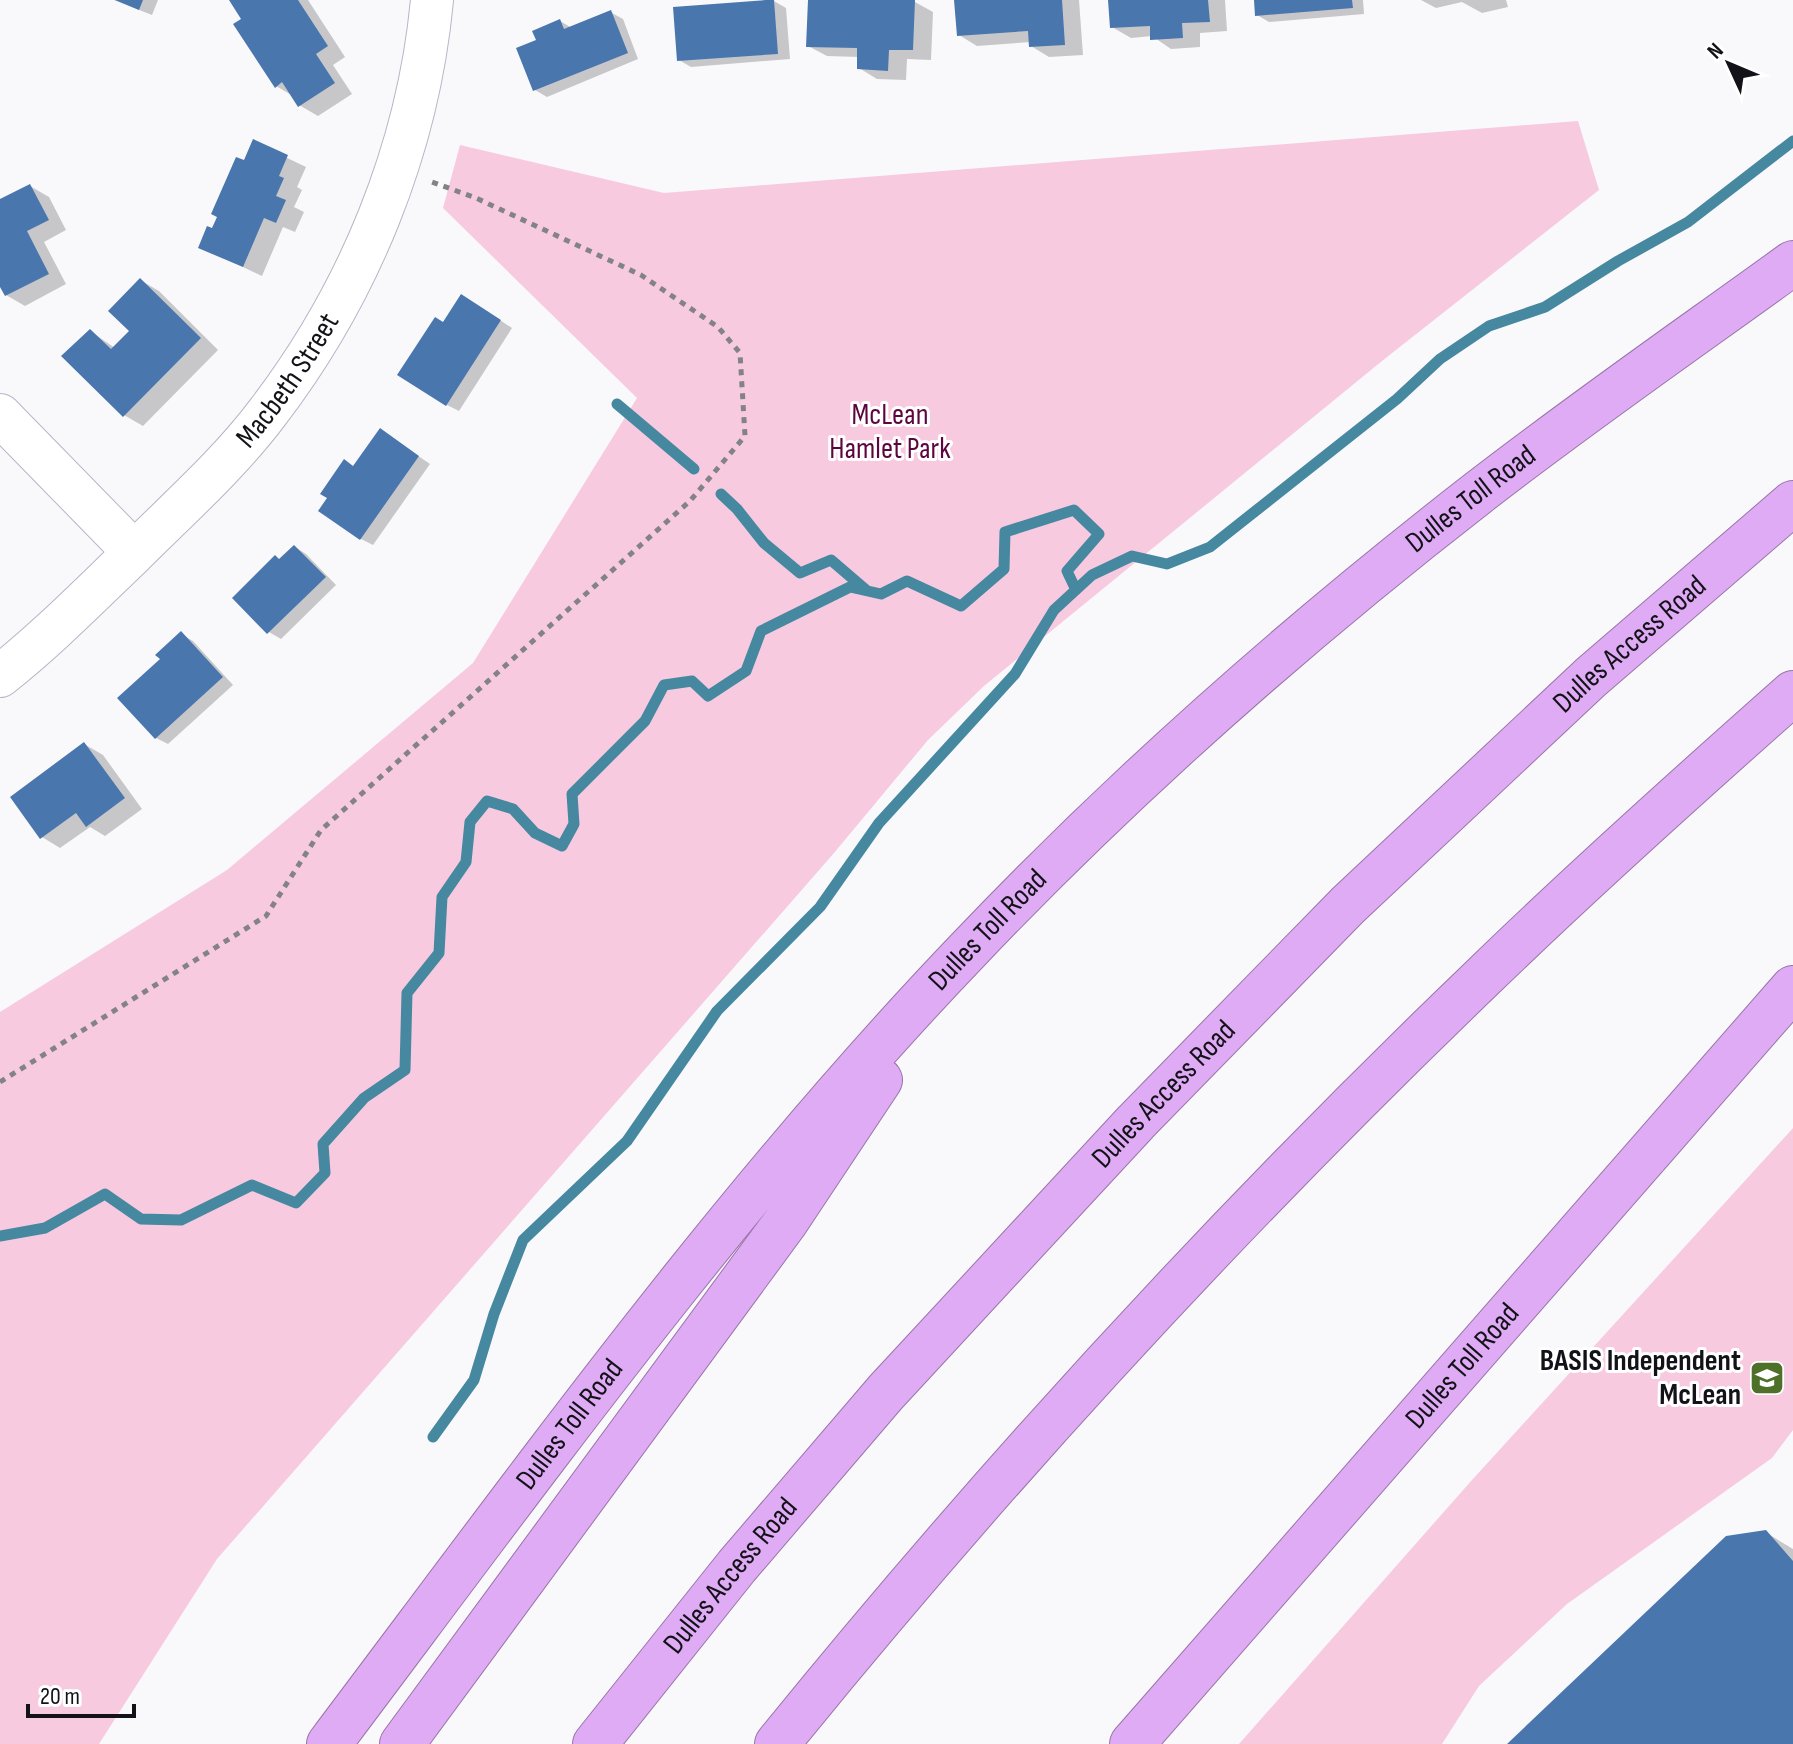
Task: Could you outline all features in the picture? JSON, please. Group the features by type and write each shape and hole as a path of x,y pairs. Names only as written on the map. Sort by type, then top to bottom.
{"highway":[{"name":"Dulles Toll Road","path":"329,1744 544,1458 711,1244 841,1089 966,952 1119,801 1328,613 1480,491 1793,263"},
{"name":"Dulles Access Road","path":"595,1744 737,1566 876,1404 1136,1122 1348,905 1591,677 1793,503"},
{"path":"777,1744 952,1536 1216,1245 1484,976 1793,693"},
{"path":"402,1744 785,1223 966,952"},
{"name":"Dulles Toll Road","path":"1132,1744 1793,988"}],"street":[{"name":"Macbeth Street","path":"0,676 39,645 213,476 268,413 307,357 354,274 395,173 423,72 432,0"},
{"path":"0,415 134,552"}],"path":[{"path":"0,1082 266,916 321,830 690,501 745,436 740,353 718,327 641,275 571,241 476,198 427,180 395,173"}],"green space":[{"name":"McLean Hamlet Park","path":"1578,121 1599,190 1382,361 984,686 928,740 834,853 217,1559 99,1744 0,1744 0,1012 227,870 473,663 637,398 443,208 460,145 664,193"},
{"path":"1793,1128 1793,1430 1772,1458 1567,1604 1479,1686 1442,1744 1239,1744 1472,1480"}],"building":[{"path":"115,0 143,0 139,10"},
{"path":"229,0 298,0 328,46 316,54 335,83 298,107 282,82 275,88 233,24 241,19"},
{"path":"774,0 778,54 677,61 673,7"},
{"path":"808,0 915,0 913,50 889,50 888,71 857,69 857,48 806,47"},
{"path":"954,0 1062,0 1065,45 1029,47 1028,31 957,36"},
{"path":"1108,0 1208,0 1210,22 1182,23 1183,38 1150,40 1150,26 1110,28"},
{"path":"1254,0 1352,0 1353,8 1255,16"},
{"path":"611,10 628,53 533,91 516,48 536,40 532,31 560,19 564,29"},
{"path":"253,139 288,155 279,176 284,178 276,196 286,200 276,223 264,218 243,267 198,248 207,226 212,228 217,217 211,214 236,157 244,160"},
{"path":"30,184 49,220 27,231 49,274 5,296 0,287 0,199"},
{"path":"140,278 201,338 123,417 61,356 90,329 111,349 129,331 108,311"},
{"path":"461,294 501,320 446,406 397,375 435,317 443,322"},
{"path":"380,428 419,456 360,540 318,511 327,498 320,494 344,459 353,466"},
{"path":"294,545 326,577 267,634 232,598 275,555 279,559"},
{"path":"181,631 223,677 155,739 117,698 160,659 155,655"},
{"path":"84,742 125,798 86,827 76,813 40,839 10,797"},
{"path":"1766,1530 1793,1561 1793,1744 1507,1744 1726,1536"}],"waterway":[{"path":"433,1437 474,1380 494,1314 523,1240 627,1141 717,1011 820,907 879,823 1015,674 1054,610 1092,575 1132,556 1167,564 1210,547 1397,399 1440,359 1489,326 1545,307 1688,222 1793,141"},
{"path":"617,404 694,469"},
{"path":"721,494 764,543 800,573 831,560 866,590"},
{"path":"0,1236 45,1228 105,1194 141,1219 181,1220 252,1185 296,1203 325,1173 323,1144 364,1098 405,1070 407,993 439,953 442,897 466,862 470,822 487,801 513,809 535,833 562,846 574,824 572,794 645,721 664,685 692,681 708,696 746,671 761,631 850,587 881,594 907,581 961,606 1004,569 1005,532 1074,510 1099,534 1067,571 1076,590"}],"place":[{"name":"BASIS Independent McLean","path":"1767,1378"}]}
